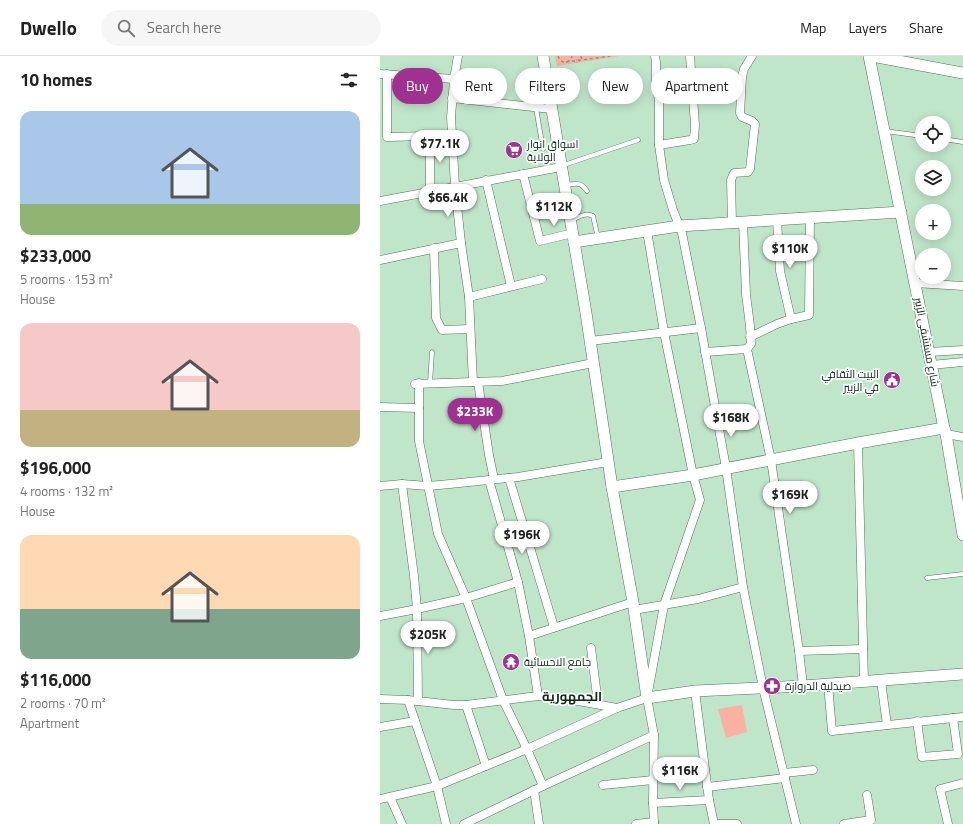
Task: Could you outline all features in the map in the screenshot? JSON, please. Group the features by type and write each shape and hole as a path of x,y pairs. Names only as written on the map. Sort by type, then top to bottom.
{"street":[{"path":"456,68 458,56"},
{"path":"543,56 590,341 612,487 634,606 647,698 654,735 652,803 654,823 636,824"},
{"path":"655,56 656,82 659,99 660,145 664,180 682,233 726,468 743,586 763,688 796,824"},
{"path":"660,145 694,138 695,125 690,56"},
{"path":"705,352 747,349 751,344 731,180 734,173 748,172 750,169 755,124 752,121 742,117 740,113 742,77 744,70 752,56"},
{"name":"شارع مستشفى الزبير","path":"869,56 915,283"},
{"path":"872,56 963,73"},
{"path":"430,191 430,136 387,137 383,74 451,79"},
{"path":"452,104 451,117 455,186 469,297 470,329 475,382 489,455 492,480 518,582 529,636 538,696"},
{"path":"502,104 551,109"},
{"path":"380,201 561,166"},
{"path":"523,174 540,241 573,238 598,239 679,226 901,212"},
{"path":"486,180 512,286"},
{"path":"750,337 791,319 809,316 810,218"},
{"path":"777,220 780,271 791,319"},
{"path":"647,231 664,332 693,475 700,500 664,605 647,698"},
{"path":"380,260 461,243"},
{"path":"434,248 436,318 438,324 442,330 470,329"},
{"path":"469,297 542,279"},
{"name":"شارع مستشفى الزبير","path":"915,284 945,431 963,535"},
{"path":"931,284 963,286"},
{"path":"590,341 701,328"},
{"path":"747,349 771,460 803,686"},
{"path":"929,352 963,350"},
{"path":"931,365 963,362"},
{"path":"542,786 527,750 503,700 466,598 438,534 419,441 417,384 502,381 593,363"},
{"path":"380,407 419,408"},
{"path":"612,487 693,475 858,443 945,431 963,436"},
{"path":"858,443 864,682"},
{"path":"380,486 402,484 428,486 492,480 608,462"},
{"path":"509,478 554,628"},
{"path":"402,484 418,609 418,701"},
{"path":"380,616 466,598 518,582"},
{"path":"529,636 634,606 664,605 698,599 743,586"},
{"path":"591,648 598,704"},
{"path":"799,651 863,649"},
{"path":"380,799 390,798 437,786 527,750 617,708 647,698 695,691 803,686 963,674"},
{"path":"881,680 888,725"},
{"path":"828,684 832,731 963,717"},
{"path":"695,691 708,800 714,824 738,824"},
{"path":"380,699 466,705 538,696 617,708"},
{"path":"408,700 437,786 446,824"},
{"path":"466,705 486,766"},
{"path":"917,722 922,757 958,754 953,718"},
{"path":"380,727 415,721"},
{"path":"464,824 542,786 654,735"},
{"path":"707,787 784,776 813,770"},
{"path":"603,785 653,780"},
{"path":"948,824 940,789 963,784"},
{"path":"534,790 539,824"},
{"path":"844,824 870,820 867,795"},
{"path":"390,798 402,824"},
{"path":"652,803 708,800"}],"lane":[{"path":"536,108 543,149"},
{"path":"884,131 915,135"},
{"path":"561,166 638,140"},
{"path":"951,141 963,142"},
{"path":"564,185 579,184 587,191"},
{"path":"570,221 586,214 593,216 598,239"},
{"path":"430,383 432,352"},
{"path":"926,578 963,574"}],"path":[{"path":"558,56 563,62 611,56"},
{"path":"566,62 571,59 572,56"},
{"path":"581,56 582,60"}],"green space":[{"path":"555,56 620,56 557,66"},
{"path":"742,705 747,732 726,738 718,709"}],"place":[{"name":"اسواق انوار الولاية","path":"514,150"},
{"name":"البيت الثقافي في الزبير","path":"892,380"},
{"name":"جامع الاحسائية","path":"511,662"},
{"name":"صيدلية الدروازة","path":"772,686"}],"district":[{"name":"الجمهورية","path":"572,696"}]}
